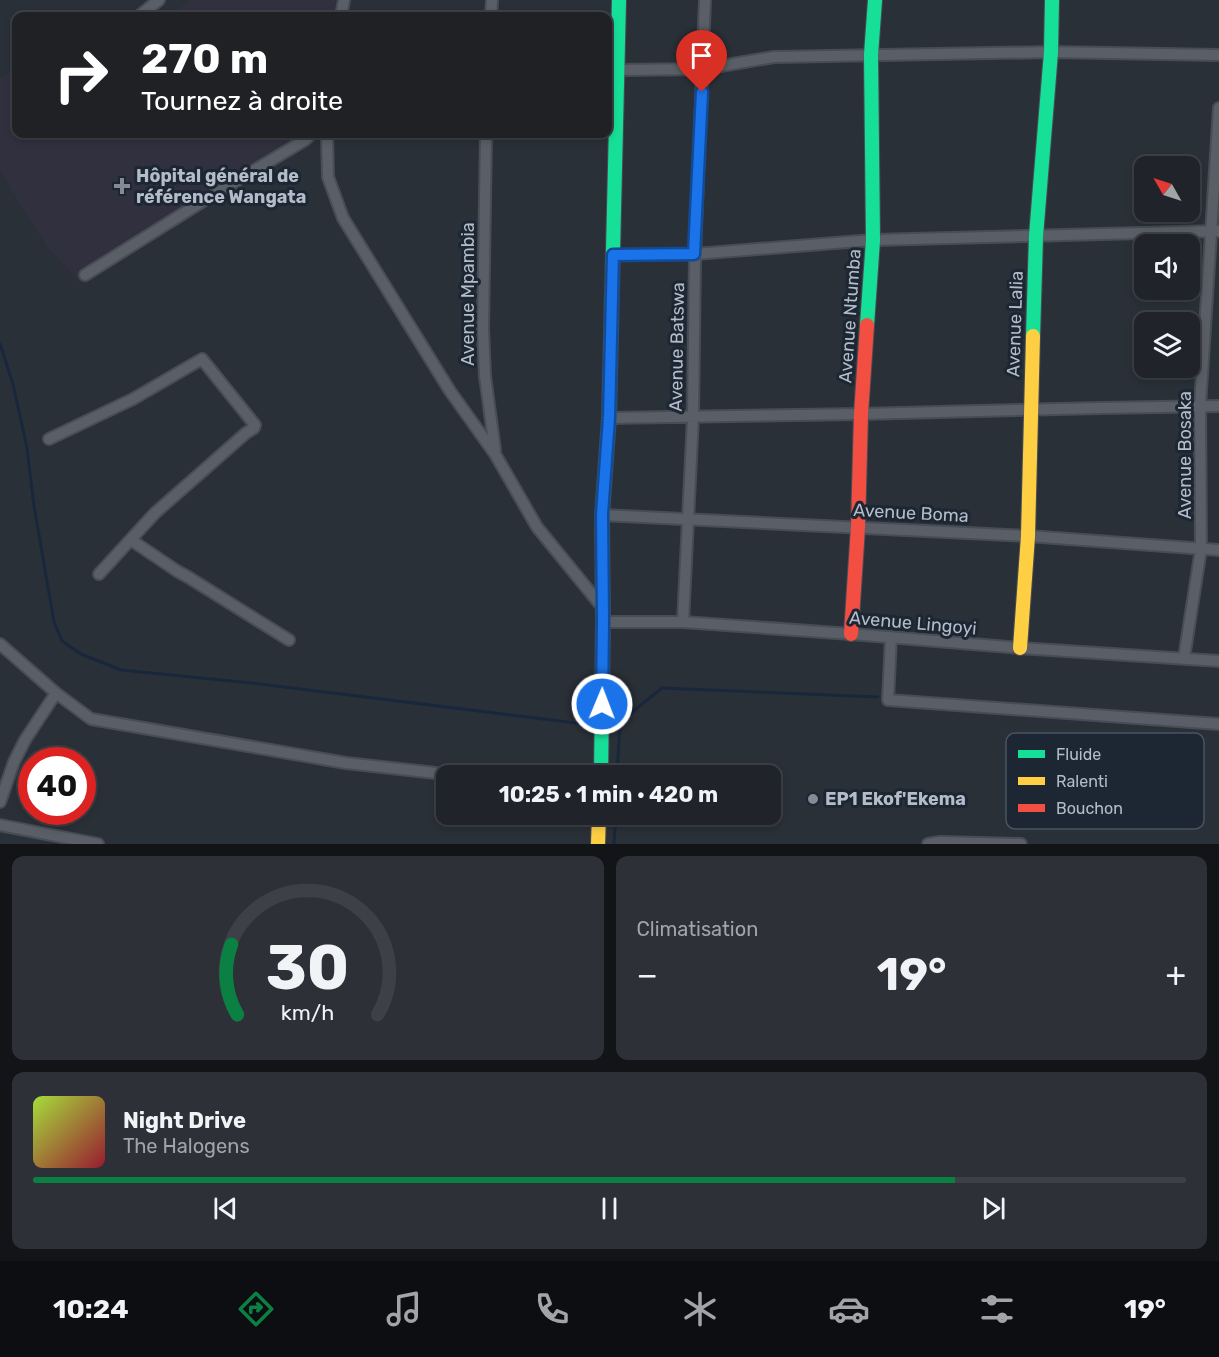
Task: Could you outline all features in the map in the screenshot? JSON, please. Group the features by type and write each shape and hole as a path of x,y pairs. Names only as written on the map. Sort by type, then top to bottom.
{"street":[{"path":"144,12 159,0"},
{"path":"601,765 602,514 609,418 619,0"},
{"name":"Avenue Batswa","path":"684,622 693,417 694,254 705,0"},
{"name":"Avenue Ntumba","path":"851,634 858,527 861,414 873,240 871,55 875,0"},
{"name":"Avenue Lalia","path":"1020,648 1028,536 1036,236 1051,52 1052,0"},
{"path":"618,70 703,69 774,57 1051,52 1219,55"},
{"name":"Avenue Bosaka","path":"1184,658 1201,549 1200,406 1215,231 1219,108"},
{"path":"86,275 307,138"},
{"path":"327,138 328,177 343,218 450,391 495,454 537,527 603,615"},
{"name":"Avenue Mpambia","path":"486,138 483,329 485,376 495,454"},
{"path":"613,255 694,254 873,240 1215,231"},
{"path":"49,439 134,399 202,359 255,425 154,513 99,574"},
{"path":"609,418 1219,406"},
{"name":"Avenue Boma","path":"602,514 1028,536 1219,550"},
{"path":"131,540 289,640"},
{"name":"Avenue Lingoyi","path":"603,615 1020,648 1219,661"},
{"path":"891,637 888,700 1219,724"},
{"path":"0,644 56,693 91,718 346,763 436,773"},
{"path":"0,802 14,762 25,740 56,693"},
{"path":"0,825 98,844"},
{"path":"598,844 599,825"},
{"path":"928,844 940,842 1021,844"}],"shaded area":[{"path":"188,0 337,0 335,12 173,12 188,3"},
{"name":"Hôpital général de référence Wangata","path":"12,70 12,138 298,138 278,159 136,244 80,282 47,247 0,171 0,79"}],"waterway":[{"path":"0,344 13,384 27,448 34,506 54,622 62,641 81,654 121,670 260,684 592,725"},
{"path":"620,722 662,688 878,697"},
{"path":"616,721 620,722 618,765"},
{"path":"614,844 615,825"}],"traffic: fast":[{"path":"601,765 602,515 609,418 619,0"},
{"path":"867,325 873,240 871,55 875,0"},
{"path":"1033,336 1036,236 1051,52 1052,0"}],"traffic: slow":[{"path":"1020,648 1028,536 1033,336"},
{"path":"598,844 599,825"}],"traffic: jam":[{"path":"851,634 867,325"}],"place":[{"name":"Hôpital général de référence Wangata","path":"122,186"},
{"name":"EP1 Ekof'Ekema","path":"813,799"}],"route":[{"path":"602,704 602,514 609,418 613,255 694,254 702,92"}]}
